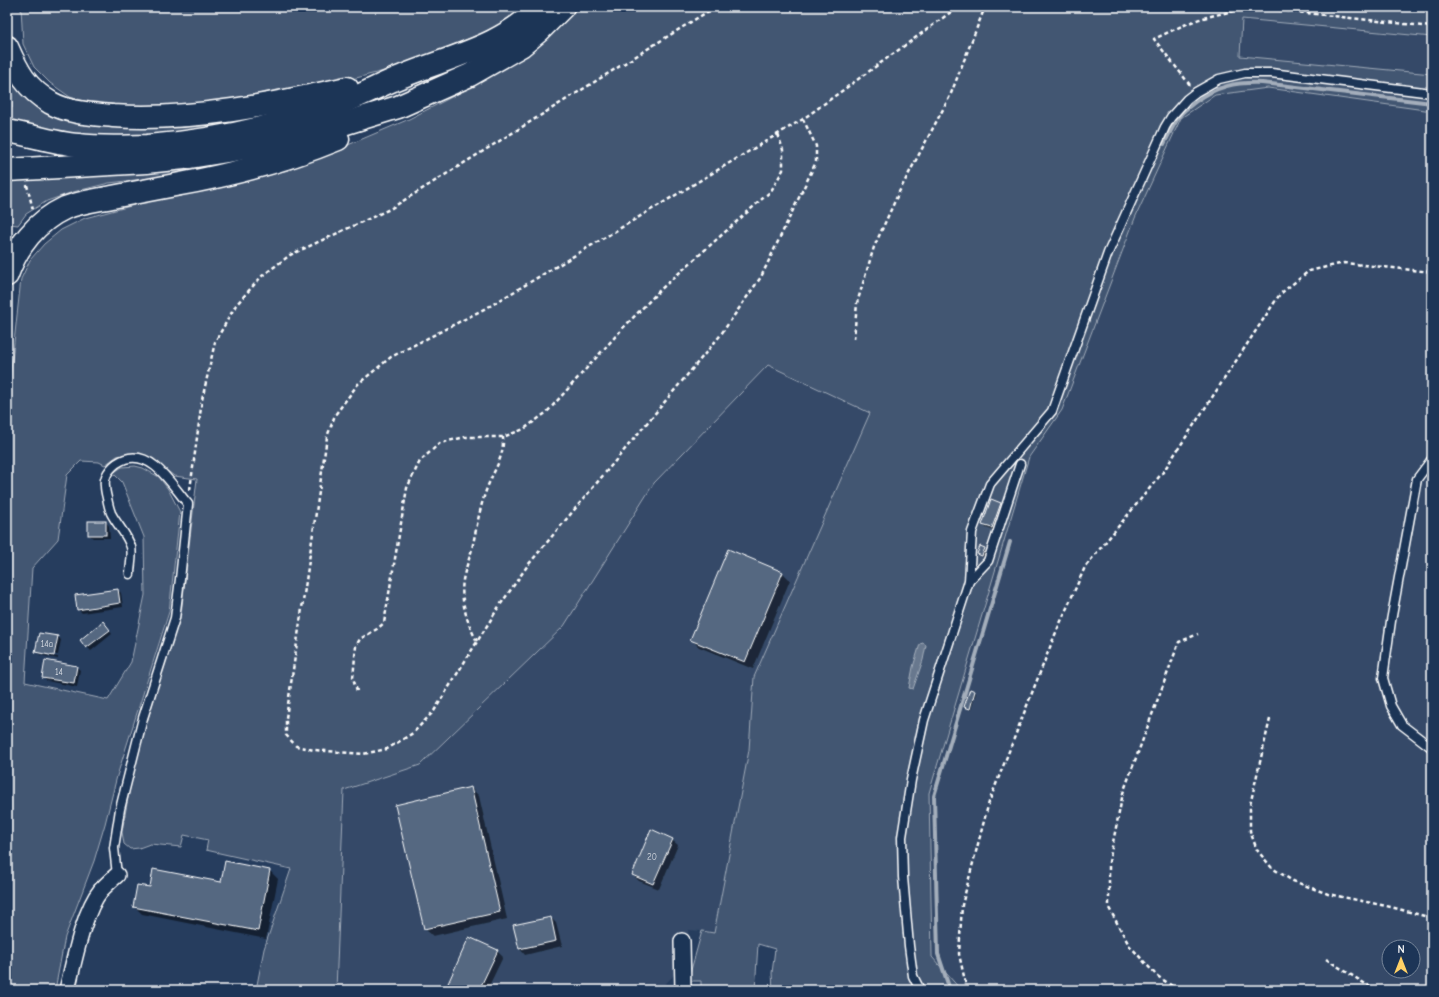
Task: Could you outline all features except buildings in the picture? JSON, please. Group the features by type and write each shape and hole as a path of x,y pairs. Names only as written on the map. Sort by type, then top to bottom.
{"highway":[{"path":"7,131 51,141 92,147 129,147 201,140 236,134 294,119 356,97 403,76 493,41 520,24 539,7"},
{"path":"7,170 146,162 221,153 330,128 406,103 470,75 515,49 539,31 563,7"},
{"path":"7,47 15,66 25,83 39,95 52,104 91,114 154,116 216,113 321,94 403,76"},
{"path":"7,275 19,249 31,232 45,220 65,208 86,202 242,171 285,159 357,131 406,103"}],"street":[{"path":"67,990 76,952 90,909 100,891 117,875"},
{"path":"682,941 683,990"}],"lane":[{"path":"920,990 913,976 909,946 903,877 902,837 911,780 924,720 969,581 972,532 990,484 1052,411 1108,253 1165,127 1178,108 1196,92 1219,79 1232,75 1258,72 1432,93"},
{"path":"117,875 114,848 120,809 143,718 174,618 180,579 188,504 160,470 144,459 132,457 122,460 112,467 106,475 104,485 111,512 132,548 130,574"},
{"path":"1432,459 1417,479 1391,620 1383,678 1391,706 1402,725 1432,748"},
{"path":"969,581 988,561 1020,464"}],"path":[{"path":"188,504 202,400 215,342 236,304 262,276 290,255 390,209 714,7"},
{"path":"803,119 816,146 816,162 761,277 719,337 528,565 498,608 434,711 413,733 387,749 363,754 314,750 296,746 286,735 286,718 327,437 335,415 358,384 392,356 490,306 803,119 958,7"},
{"path":"854,339 858,303 874,247 899,192 950,96 985,7"},
{"path":"1196,92 1154,39 1194,21 1226,12 1235,12 1252,7 1432,27"},
{"path":"357,691 353,678 356,646 360,639 384,623 408,488 420,461 440,443 465,437 503,437 524,429 547,412 623,328 660,290 771,191 783,170 783,150 778,134"},
{"path":"26,182 32,207"},
{"path":"967,990 959,954 962,905 989,802 1054,638 1085,567 1164,472 1280,294 1309,271 1344,263 1432,272"},
{"path":"477,641 470,629 463,598 463,580 472,549 481,505 502,455 504,447 503,437"},
{"path":"1178,990 1156,976 1129,945 1109,908 1109,862 1123,793 1179,642 1198,634"},
{"path":"1270,719 1250,805 1250,831 1257,850 1272,868 1294,881 1328,894 1391,906 1432,918"},
{"path":"1326,959 1375,990"}],"shaded area":[{"path":"21,7 523,7 509,21 392,69 336,83 307,85 208,103 155,108 101,105 70,97 50,83 34,67 23,44"},
{"path":"576,7 1432,7 1432,37 1242,19 1240,56 1432,74 1432,111 1268,88 1215,95 1181,118 1135,218 1062,410 1029,457 929,793 932,957 961,990 773,990 772,973 775,949 758,944 755,990 701,990 701,981 688,981 702,931 714,933 749,750 754,677 870,413 768,365 654,483 564,626 420,765 344,790 336,990 256,990 264,949 291,869 206,850 208,840 184,835 181,847 150,844 139,848 130,849 124,844 122,832 132,775 151,708 181,614 197,479 174,476 145,455 132,454 117,456 105,465 99,462 81,461 67,475 58,539 32,568 25,682 108,700 131,662 145,595 144,537 122,482 113,473 122,467 135,466 143,468 159,477 168,489 180,512 169,612 117,776 94,861 65,937 55,990 7,990 7,406 21,279 30,260 44,244 61,230 85,218 146,202 289,170 407,120 479,83 519,60 556,28"},
{"path":"1041,7 1432,7 1432,990 773,990 772,973 774,948 702,931 689,930 676,973 664,985 646,990 336,990 344,790 420,765 564,626 654,483 768,365 870,413"},
{"path":"11,70 37,98 227,120 228,124 152,137 83,137 7,121 7,106 12,108 12,95 10,95"},
{"path":"253,158 169,176 109,183 73,192 47,201 26,214 18,225 10,224 12,181 7,181 7,175"},
{"path":"923,643 926,645 923,660 913,689 909,688 913,667 920,644"}],"waterway":[{"path":"1164,144 1176,121 1186,109 1211,92 1235,84 1262,83 1432,103"},
{"path":"950,990 938,954 934,796 1010,542"}]}
